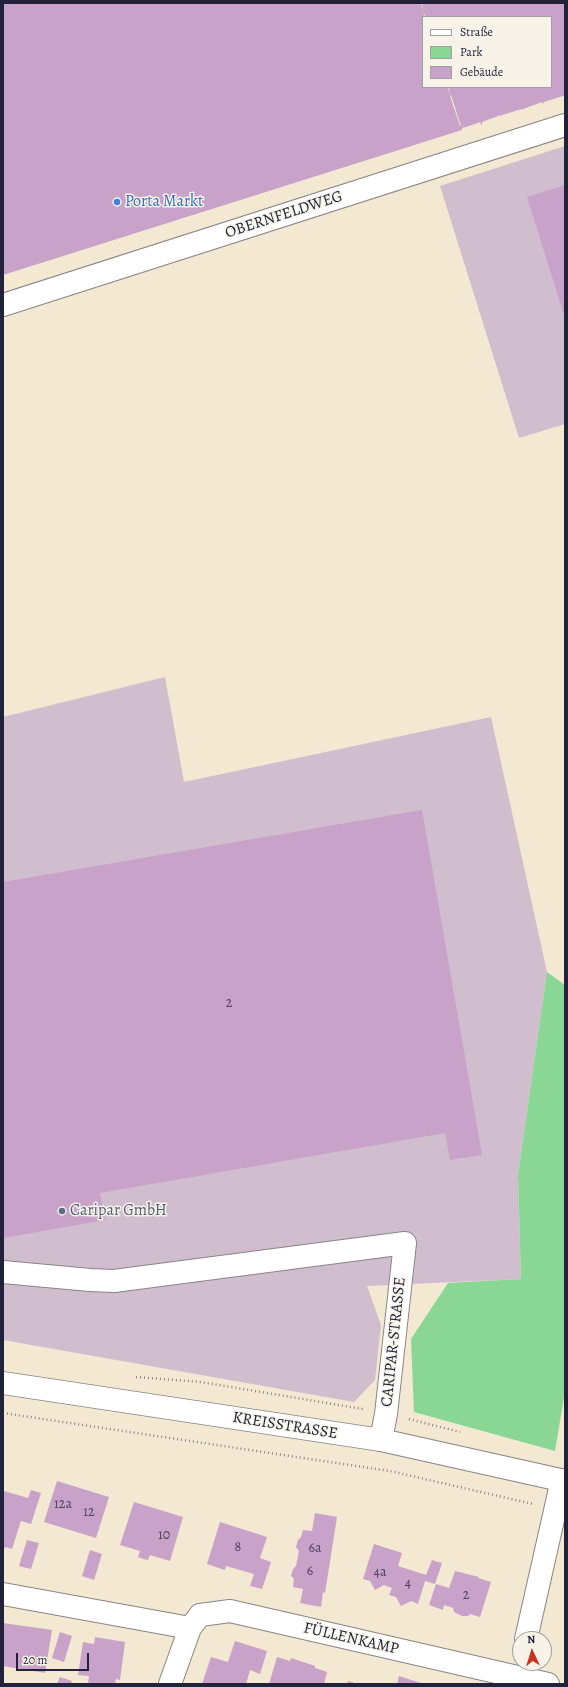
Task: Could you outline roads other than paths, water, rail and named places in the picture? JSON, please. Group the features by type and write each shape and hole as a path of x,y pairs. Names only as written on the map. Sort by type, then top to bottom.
{"street":[{"name":"OBERNFELDWEG","path":"3,305 565,125"},
{"name":"CARIPAR-STRASSE","path":"3,1272 114,1281 404,1243 386,1414 381,1440"},
{"name":"KREISSTRASSE","path":"3,1383 381,1440 564,1481"},
{"path":"528,1631 555,1509 564,1481"},
{"path":"3,1594 190,1628"},
{"name":"FÜLLENKAMP","path":"170,1684 190,1628 200,1615 230,1611 512,1669"},
{"name":"FÜLLENKAMP","path":"521,1671 548,1684"}],"place":[{"name":"Porta Markt","path":"117,202"},
{"name":"Caripar GmbH","path":"62,1211"}]}
